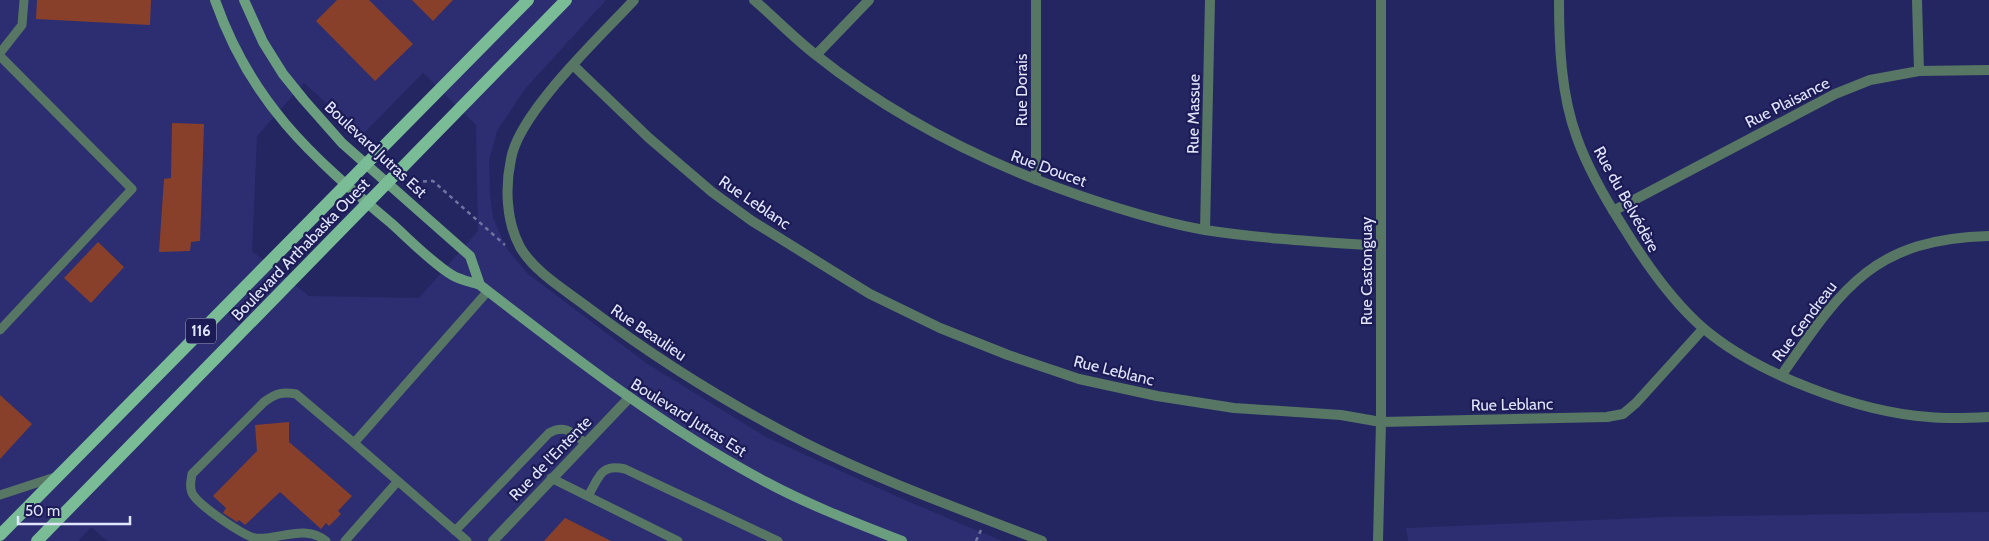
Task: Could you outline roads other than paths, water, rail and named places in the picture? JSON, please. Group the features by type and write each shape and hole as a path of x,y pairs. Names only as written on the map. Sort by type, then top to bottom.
{"main road":[{"name":"Boulevard Jutras Est","path":"215,0 224,24 259,92 281,121 345,185 452,275 484,288 629,398 700,444 767,483 902,541"},
{"name":"Boulevard Jutras Est","path":"244,0 263,42 283,74 342,143 470,256 484,288"},
{"name":"Boulevard Arthabaska Ouest","path":"0,536 528,0"},
{"name":"Boulevard Arthabaska Ouest","path":"37,541 566,0"}],"street":[{"name":"Rue Beaulieu","path":"634,0 545,98 524,126 511,156 508,185 512,230 521,249 535,266 603,319 675,368 745,411 807,444 880,476 1042,541"},
{"name":"Rue Doucet","path":"754,0 816,55 893,109 971,153 1036,180 1153,219 1205,230 1297,240 1381,246"},
{"path":"816,55 869,0"},
{"name":"Rue Dorais","path":"1036,0 1036,180"},
{"name":"Rue Massue","path":"1205,230 1210,0"},
{"name":"Rue Castonguay","path":"1378,541 1381,422 1380,0"},
{"name":"Rue du Belvédère","path":"1559,0 1559,30 1565,92 1574,128 1594,174 1613,211 1644,261 1676,301 1704,329 1736,352 1781,376 1880,410 1929,417 1989,417"},
{"path":"1917,0 1919,71"},
{"name":"Rue Leblanc","path":"574,66 649,138 720,198 752,221 870,294 940,328 1079,379 1158,396 1234,408 1341,415 1381,422 1607,417 1623,414 1636,403 1704,329"},
{"name":"Rue Plaisance","path":"1613,211 1835,94 1870,80 1919,71 1989,70"},
{"name":"Rue Gendreau","path":"1781,376 1816,326 1850,285 1876,264 1910,247 1940,239 1989,236"},
{"name":"Rue de l'Entente","path":"492,541 629,398"}],"lane":[{"path":"0,330 132,189 0,54 22,25 24,0"},
{"path":"354,443 484,288"},
{"path":"326,541 312,534 256,538 244,534 199,501 192,493 190,484 192,474 274,394 285,392 296,394 467,541"},
{"path":"456,531 549,432 563,428 570,430 585,443"},
{"path":"588,496 603,470 613,466 625,469 778,541"},
{"path":"0,495 58,476"},
{"path":"551,478 678,541"},
{"path":"345,541 398,481"}]}
